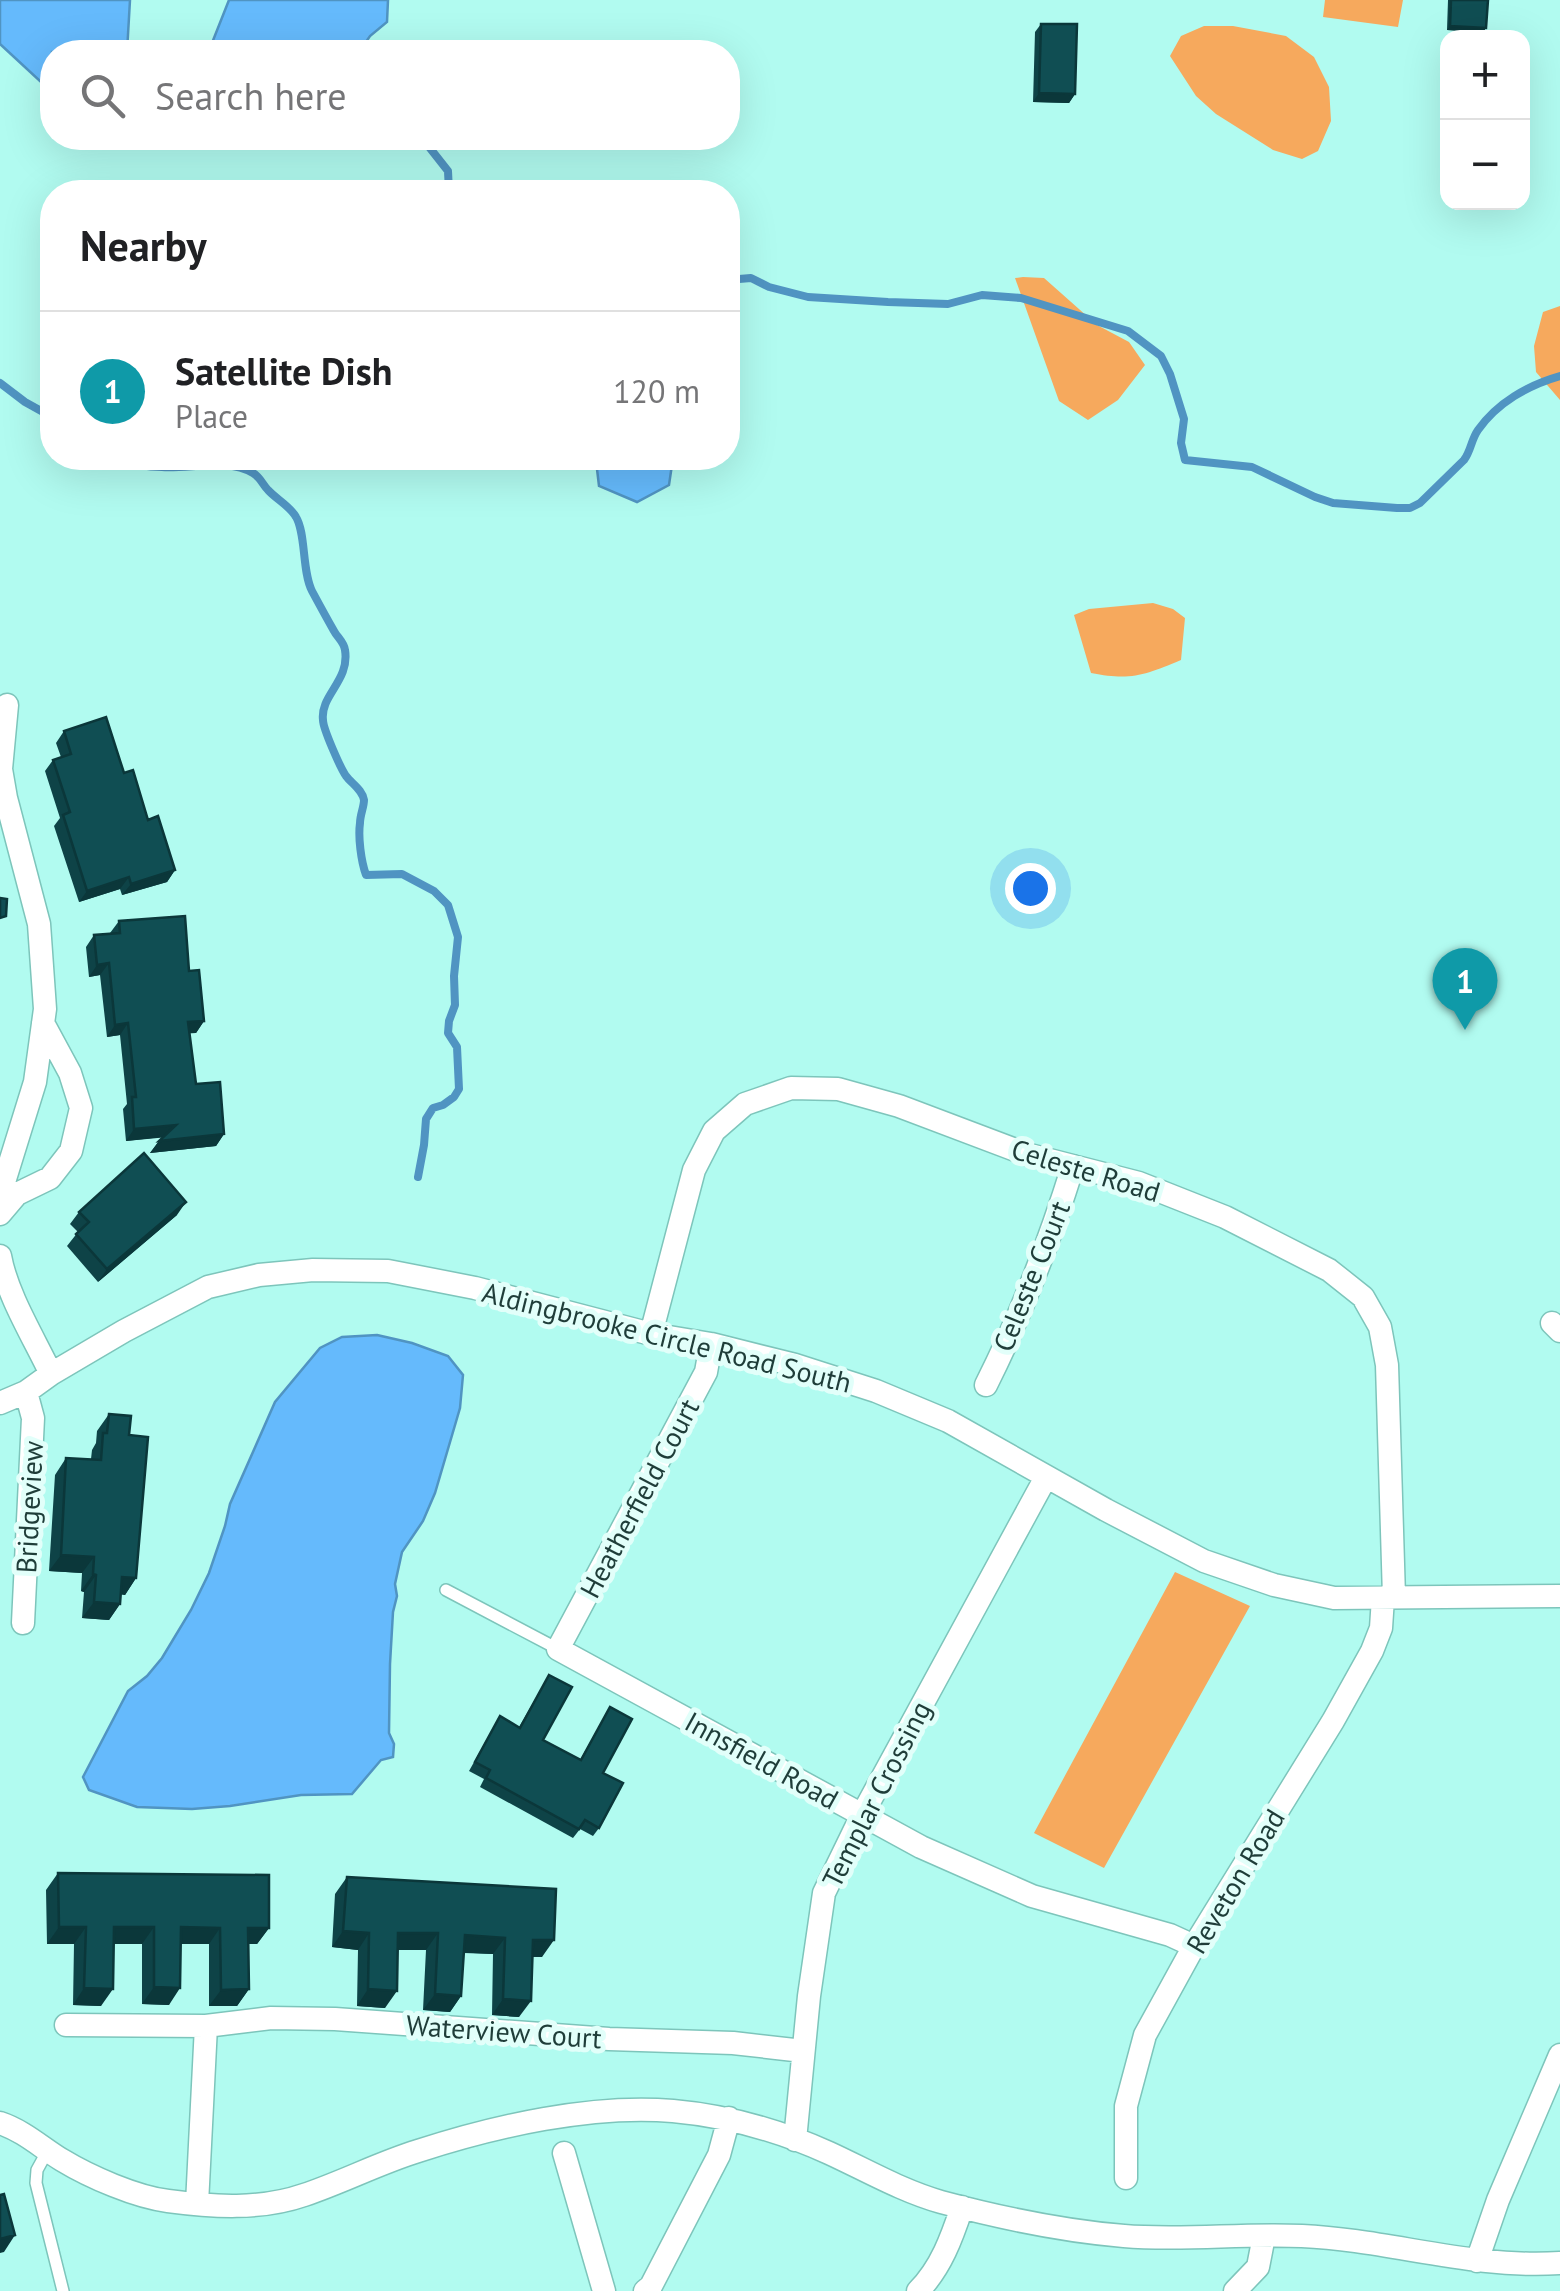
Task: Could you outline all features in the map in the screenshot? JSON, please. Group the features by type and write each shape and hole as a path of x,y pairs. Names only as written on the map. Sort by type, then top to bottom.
{"street":[{"path":"0,1195 34,1082 46,1010 39,924 1,769 6,705"},
{"path":"0,1214 17,1194 50,1178 71,1151 81,1108 70,1074 43,1022"},
{"name":"Celeste Road","path":"651,1334 694,1170 714,1132 745,1104 791,1088 838,1089 899,1106 1026,1154 1139,1183 1225,1216 1329,1270 1363,1298 1380,1327 1387,1365 1388,1598"},
{"name":"Celeste Court","path":"986,1385 1016,1326 1073,1166"},
{"path":"0,1256 51,1374"},
{"name":"Aldingbrooke Circle Road South","path":"0,1403 26,1392 124,1331 208,1286 259,1275 313,1270 388,1270 795,1365 876,1392 948,1421 1204,1561 1274,1585 1334,1598 1560,1596"},
{"name":"Heatherfield Court","path":"558,1649 706,1372 711,1344"},
{"name":"Bridgeview","path":"23,1623 34,1418 26,1392"},
{"name":"Templar Crossing","path":"795,2140 824,1892 1046,1477"},
{"name":"Reveton Road","path":"1126,2178 1126,2106 1145,2035 1194,1946 1372,1652 1388,1598"},
{"name":"Innsfield Road","path":"558,1649 922,1847 1032,1896 1170,1935 1194,1946"},
{"name":"Waterview Court","path":"66,2025 206,2026 271,2018 336,2019 609,2039 733,2043 803,2052"},
{"path":"197,2204 206,2026"},
{"path":"1477,2261 1498,2200 1560,2055"},
{"path":"0,2123 102,2181 162,2201 238,2207 300,2196 416,2151 535,2120 617,2111 670,2111 743,2120 936,2200 1039,2226 1125,2236 1201,2239 1302,2236 1352,2240 1477,2261 1525,2266 1560,2263"},
{"path":"645,2291 719,2156 729,2118"},
{"path":"564,2152 604,2291"},
{"path":"918,2291 950,2243 962,2207"},
{"path":"1234,2291 1258,2266 1264,2236"}],"lane":[{"path":"446,1590 558,1649"},
{"path":"48,2150 37,2170 36,2183 63,2291"}],"shaded area":[{"path":"1325,0 1403,0 1398,27 1323,17"},
{"path":"1204,26 1233,26 1286,36 1314,57 1329,87 1331,121 1318,151 1302,159 1273,150 1216,114 1196,96 1170,56 1181,36"},
{"path":"1015,278 1044,278 1097,325 1129,342 1145,365 1118,400 1088,420 1059,401"},
{"path":"1560,306 1560,400 1536,372 1534,346 1543,312"},
{"path":"1153,603 1173,609 1185,618 1181,660 1138,675 1091,673 1074,615 1089,609"},
{"path":"1175,1572 1250,1606 1104,1868 1034,1833"}],"water":[{"path":"0,0 130,0 128,40 40,40 40,81 0,44"},
{"path":"229,0 388,0 387,22 367,40 213,40"},
{"path":"597,470 671,470 669,485 637,502 599,486"},
{"path":"377,1335 448,1356 463,1375 460,1408 435,1493 423,1521 402,1552 395,1584 389,1733 394,1744 393,1757 381,1760 352,1794 301,1795 192,1809 137,1807 89,1790 83,1777 128,1691 162,1658 209,1573 230,1504 275,1402 320,1348 342,1337"}],"building":[{"path":"1451,0 1488,0 1486,28 1450,26"},
{"path":"1041,24 1077,24 1075,94 1039,93"},
{"path":"106,717 124,773 133,770 148,820 158,816 175,870 131,884 129,877 87,891 63,815 70,812 53,760 71,754 64,731"},
{"path":"0,898 7,899 6,916 0,918"},
{"path":"185,916 189,971 199,970 204,1021 188,1022 196,1084 220,1082 224,1134 159,1141 176,1125 134,1129 132,1097 136,1097 128,1023 115,1025 109,963 97,965 94,935 120,933 119,921"},
{"path":"144,1153 186,1202 107,1269 76,1234 89,1222 79,1212"},
{"path":"109,1414 131,1416 129,1435 148,1437 136,1578 122,1577 120,1604 94,1602 94,1557 61,1555 66,1458 101,1460"},
{"path":"549,1675 572,1687 543,1740 581,1760 610,1707 632,1719 603,1773 623,1783 599,1828 585,1820 579,1829 486,1778 490,1770 475,1762 500,1716 520,1728"},
{"path":"58,1873 269,1875 269,1928 248,1928 249,1989 221,1990 220,1928 181,1927 180,1988 154,1987 154,1927 114,1927 113,1989 84,1988 86,1927 59,1927"},
{"path":"347,1877 556,1889 554,1940 533,1940 531,2001 503,1999 505,1938 465,1935 461,1996 435,1994 438,1933 398,1933 397,1991 368,1989 369,1933 343,1931"},
{"path":"4,2194 15,2235 0,2239 0,2195"}],"waterway":[{"path":"431,150 448,171 448,180"},
{"path":"740,279 751,278 808,297 948,304 982,295 1021,298 1128,331 1161,356 1170,374 1184,419 1181,443 1185,460 1252,467 1333,503 1397,508 1420,503 1464,460 1478,430 1494,411 1536,384 1560,376"},
{"path":"0,383 40,410"},
{"path":"246,470 258,477 296,517 309,583 345,650 343,670 326,703 323,720 340,766 364,800 359,835 366,875 402,874 434,891 448,905 458,937 455,1005 448,1033 457,1047 459,1089 454,1097 433,1108 426,1119 418,1177"}],"place":[{"name":"Satellite Dish","path":"1465,1030"}]}
